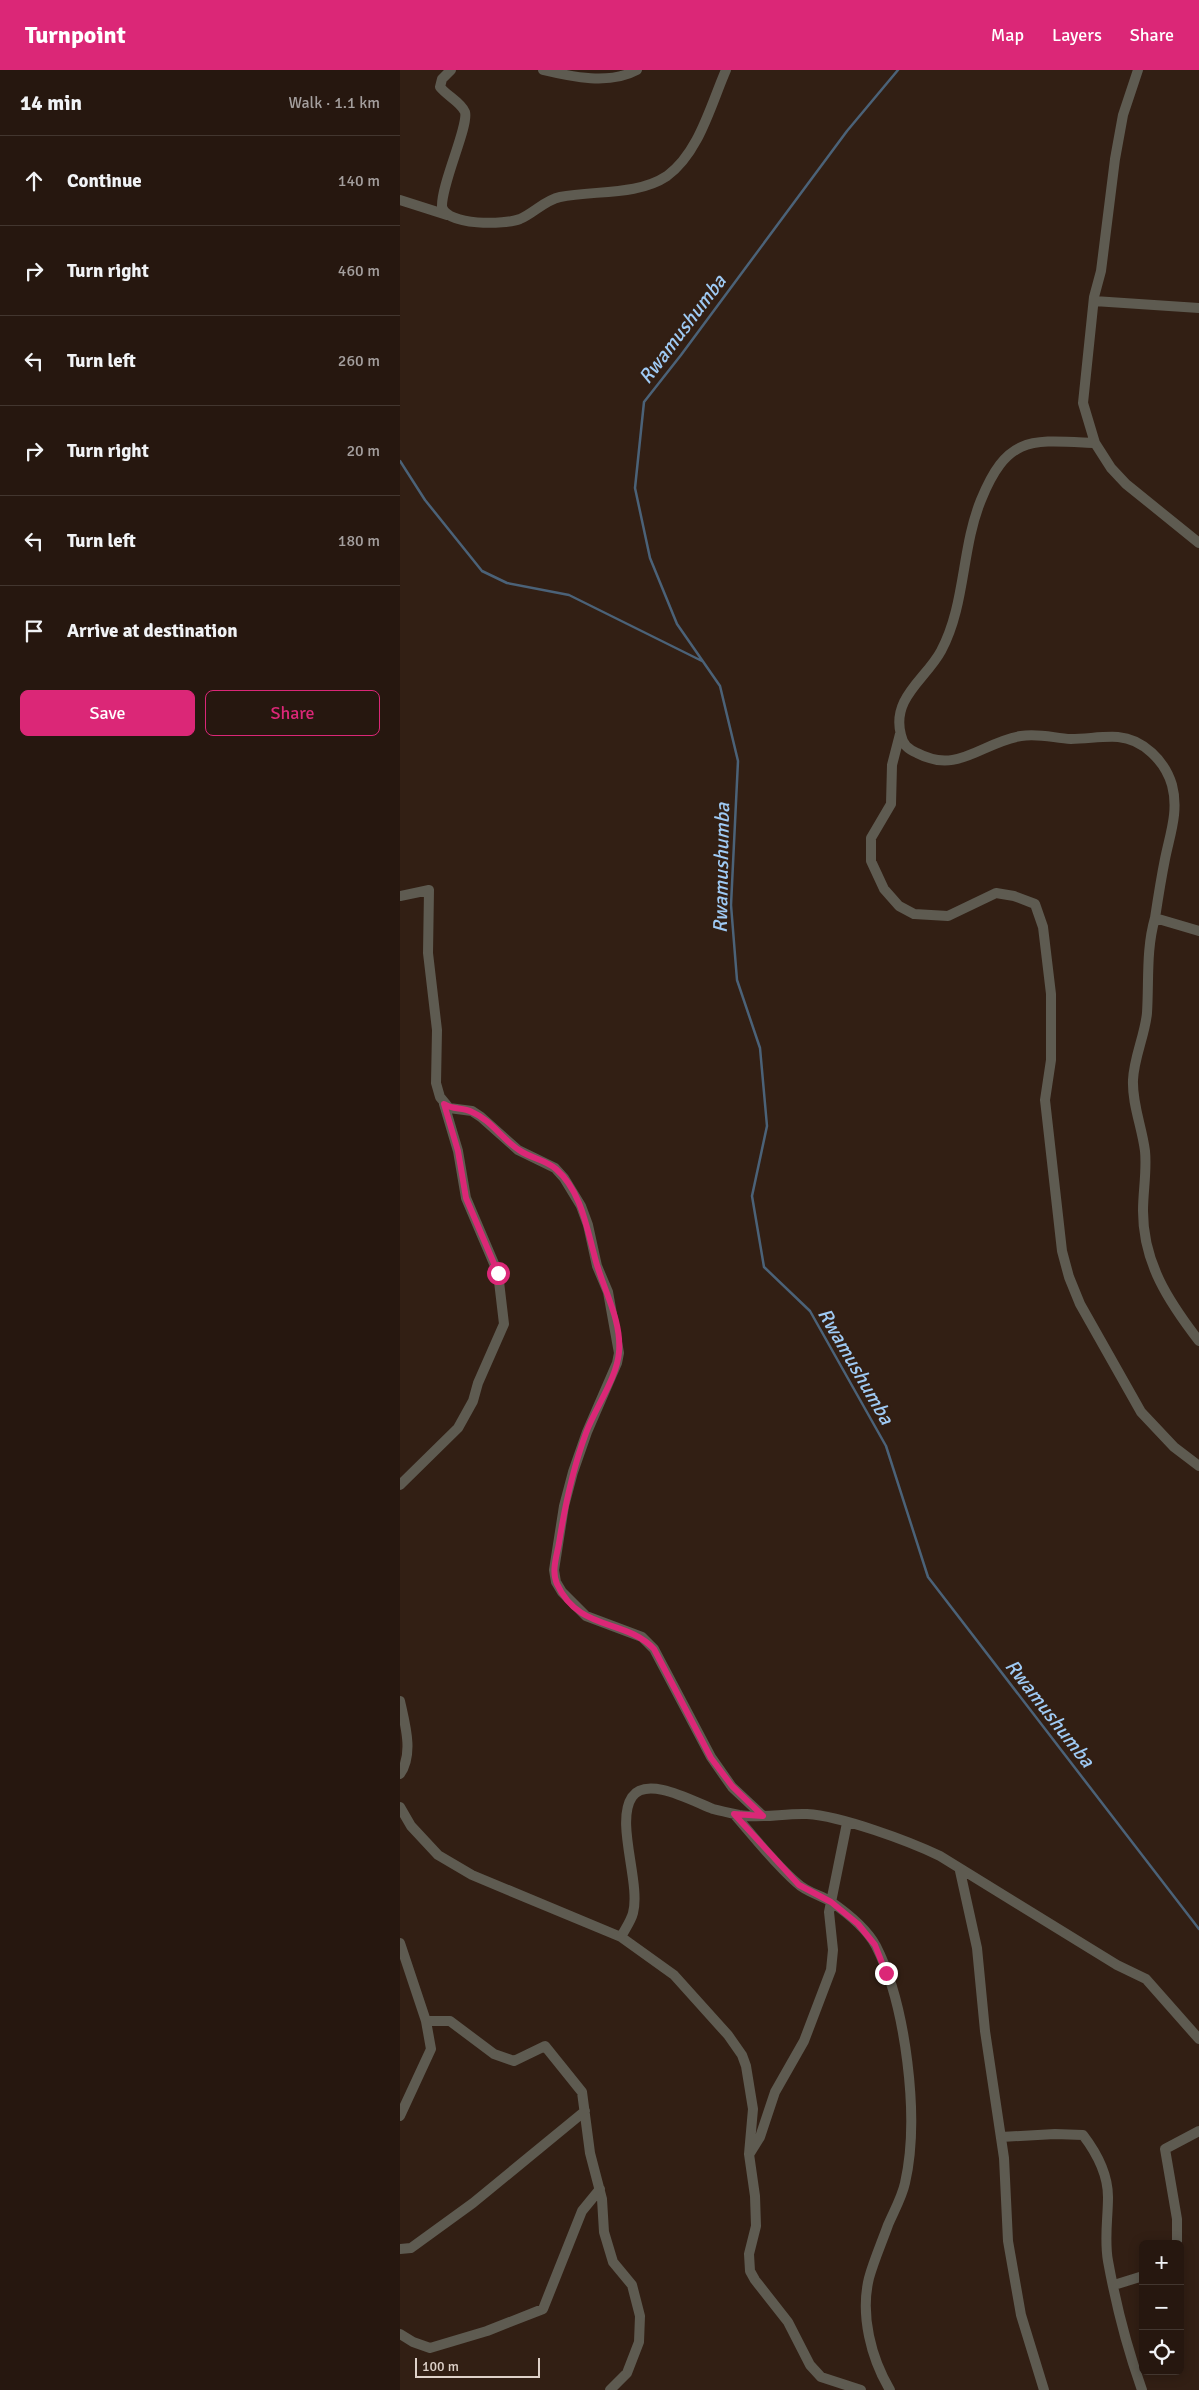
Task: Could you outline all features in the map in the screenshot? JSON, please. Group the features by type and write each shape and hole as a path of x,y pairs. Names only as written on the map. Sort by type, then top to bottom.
{"street":[{"path":"449,216 443,211 442,203 451,162 466,120 463,108 440,87 442,79 451,70"},
{"path":"543,70 562,75 598,79 637,70"},
{"path":"400,200 468,221 508,222 520,219 557,198 630,189 658,180 668,175 692,147 726,70"},
{"path":"1138,70 1119,134 1082,394 1096,443 1112,468 1126,484 1199,543"},
{"path":"1094,301 1186,309 1199,308"},
{"path":"1096,443 1031,442 1012,452 1002,460 980,502 951,630 936,660 906,697 899,719 900,734 909,750 942,762 957,760 994,744 1020,736 1037,735 1073,739 1121,737 1146,748 1156,756 1166,770 1172,786 1175,808 1174,822 1161,878 1149,946 1147,1015 1133,1079 1133,1097 1143,1132 1145,1152 1146,1173 1143,1212 1147,1241 1164,1293 1199,1342"},
{"path":"900,734 892,765 891,804 870,838 870,861 884,889 899,906 914,914 948,916 996,893 1014,896 1035,904 1043,927 1051,994 1051,1060 1045,1100 1062,1251 1069,1277 1080,1304 1141,1412 1174,1447 1199,1466"},
{"path":"400,896 429,890 428,953 437,1030 436,1083 458,1151 466,1198 498,1273 504,1324 468,1412 458,1428 400,1485"},
{"path":"1155,918 1199,932"},
{"path":"444,1104 449,1108 472,1111 518,1150 548,1164 564,1178 581,1206 597,1266 608,1292 619,1353 614,1370 586,1432 573,1472 564,1506 554,1570 556,1582 572,1603 586,1616 642,1638 654,1649 711,1758 732,1786 763,1816"},
{"path":"400,1701 407,1750 406,1766 400,1774"},
{"path":"622,1937 633,1914 634,1898 626,1823 631,1799 636,1793 650,1789 664,1790 734,1814 763,1816 808,1814 847,1823 918,1846 1117,1965 1146,1979 1199,2039"},
{"path":"400,1808 400,1815"},
{"path":"400,1808 411,1826 438,1855 472,1875 622,1937 674,1975 711,2013 742,2055 751,2088 753,2108 749,2154 756,2196 756,2226 749,2254 750,2271 788,2322 810,2365 821,2377 861,2390"},
{"path":"734,1814 799,1885 831,1902 858,1924 875,1945 898,2006 905,2044 910,2096 908,2167 902,2191 869,2278 866,2299 866,2321 874,2353 890,2390"},
{"path":"749,2154 760,2138 775,2092 804,2041 831,1970 833,1950 829,1912 847,1823"},
{"path":"960,1871 977,1948 985,2032 1004,2158 1008,2242 1021,2315 1044,2390"},
{"path":"400,1943 426,2021 431,2050 400,2116"},
{"path":"426,2021 450,2021 494,2054 514,2061 545,2046 582,2092 590,2153 600,2189 604,2232 613,2262 632,2285 640,2316 640,2342 627,2373 610,2390"},
{"path":"400,2249 411,2248 473,2203 585,2111"},
{"path":"1176,2240 1176,2219 1165,2148 1199,2131"},
{"path":"1001,2137 1083,2135 1097,2153 1108,2195 1105,2235 1114,2285 1130,2355 1142,2390"},
{"path":"400,2334 413,2342 430,2348 486,2331 543,2309 582,2211 600,2189"},
{"path":"1114,2285 1139,2277"}],"waterway":[{"name":"Rwamushumba","path":"898,70 847,131 644,402 635,488 650,558 677,624 720,686 738,761 731,905 737,980 760,1048 767,1126 752,1196 764,1267 810,1311 886,1446 928,1577 1199,1929"},
{"path":"400,461 425,500 482,571 507,583 569,595 702,661"}],"route":[{"path":"498,1273 466,1198 458,1151 444,1104 449,1108 472,1111 518,1150 556,1168 581,1206 588,1225 597,1266 608,1292 619,1342 619,1353 608,1385 586,1432 573,1472 564,1506 554,1570 556,1582 576,1608 586,1616 642,1638 654,1649 711,1758 732,1786 763,1816 734,1814 774,1860 799,1885 831,1902 858,1924 875,1945 886,1973"}]}
